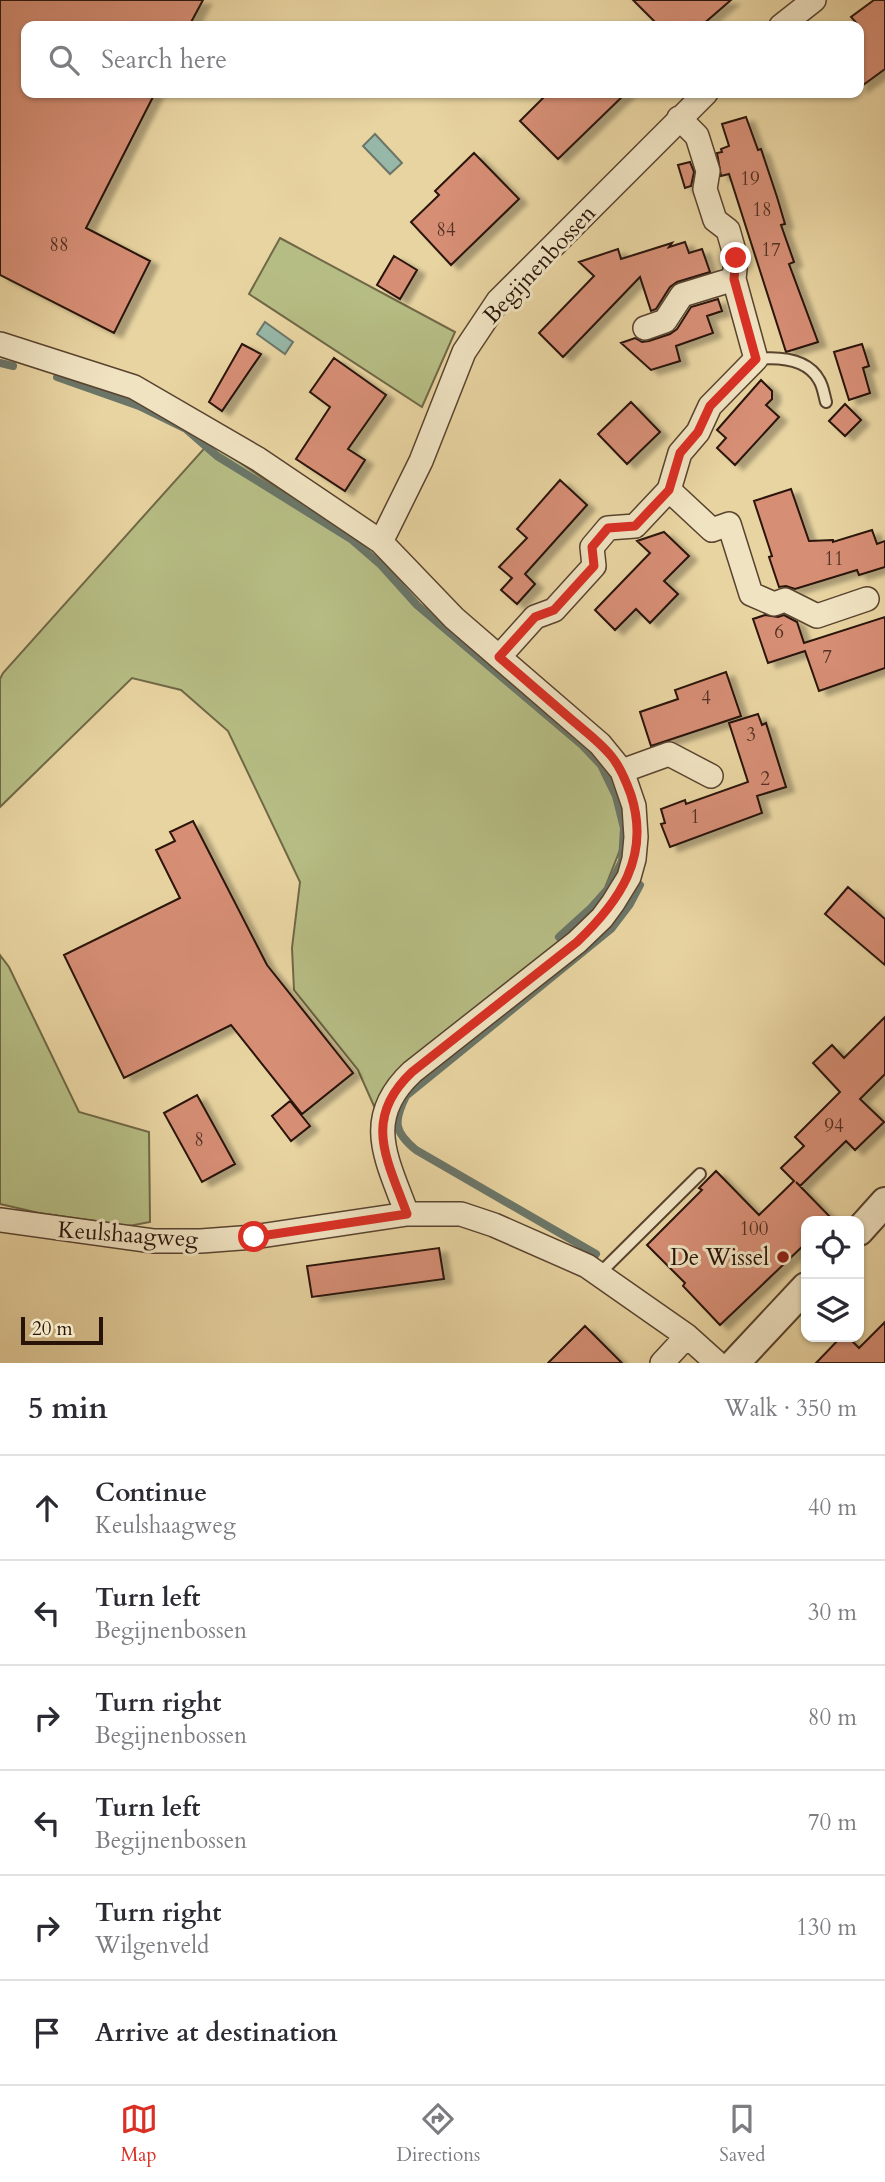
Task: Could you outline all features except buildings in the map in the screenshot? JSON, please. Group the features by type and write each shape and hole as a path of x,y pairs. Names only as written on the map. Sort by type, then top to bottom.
{"street":[{"path":"787,21 814,0"},
{"name":"Begijnenbossen","path":"381,542 421,461 464,352 482,323 498,301 701,98"},
{"path":"499,657 535,617 554,610 594,566 592,547 608,528 635,526 669,490 680,453 698,432 710,406 756,359 734,279 736,258 728,230 715,220 705,189 708,171 697,136 679,118"},
{"path":"645,328 665,321 682,295 734,279"},
{"path":"0,344 134,387 258,459 381,542 454,618 600,744 622,771 634,806 636,837 629,877 614,903 577,942 412,1072 389,1099 381,1128 407,1214"},
{"path":"669,490 712,530 729,524 751,594 774,604 785,600 817,616 867,600"},
{"path":"622,771 669,754 711,776"},
{"path":"864,1225 885,1202"},
{"name":"Keulshaagweg","path":"0,1220 153,1241 201,1241 254,1237 407,1214 461,1214 494,1225 587,1266 687,1336 717,1363"},
{"path":"735,1363 801,1292"},
{"path":"662,1363 687,1336"}],"lane":[{"path":"756,359 781,357 801,364 819,378 826,402"},
{"path":"599,1274 700,1174"}],"green space":[{"path":"280,238 455,332 422,407 249,294"},
{"path":"210,442 367,550 434,619 609,763 631,822 593,918 374,1106 358,1070 294,990 292,948 300,882 228,731 181,690 132,678 0,807 0,679 3,673"},
{"path":"0,955 9,967 79,1112 149,1132 150,1222 129,1226 39,1213 0,1204"}],"shaded area":[{"path":"375,134 402,163 390,174 363,146"},
{"path":"265,322 293,342 285,354 257,334"}],"waterway":[{"path":"0,363 13,366"},
{"path":"57,377 139,406 186,429 217,456 351,539 381,565 417,605 582,745 601,765 616,796 624,828 622,861 608,889 559,937"},
{"path":"596,1254 416,1150 403,1138 398,1120 406,1096 611,929 630,904 640,885"}],"place":[{"name":"De Wissel","path":"783,1257"}],"route":[{"path":"254,1237 407,1214 384,1148 381,1128 389,1099 412,1072 577,942 602,918 629,877 634,859 636,819 622,771 600,744 499,657 535,617 554,610 594,566 592,547 608,528 635,526 669,490 680,453 698,432 710,406 756,359 734,279 736,258"}]}
